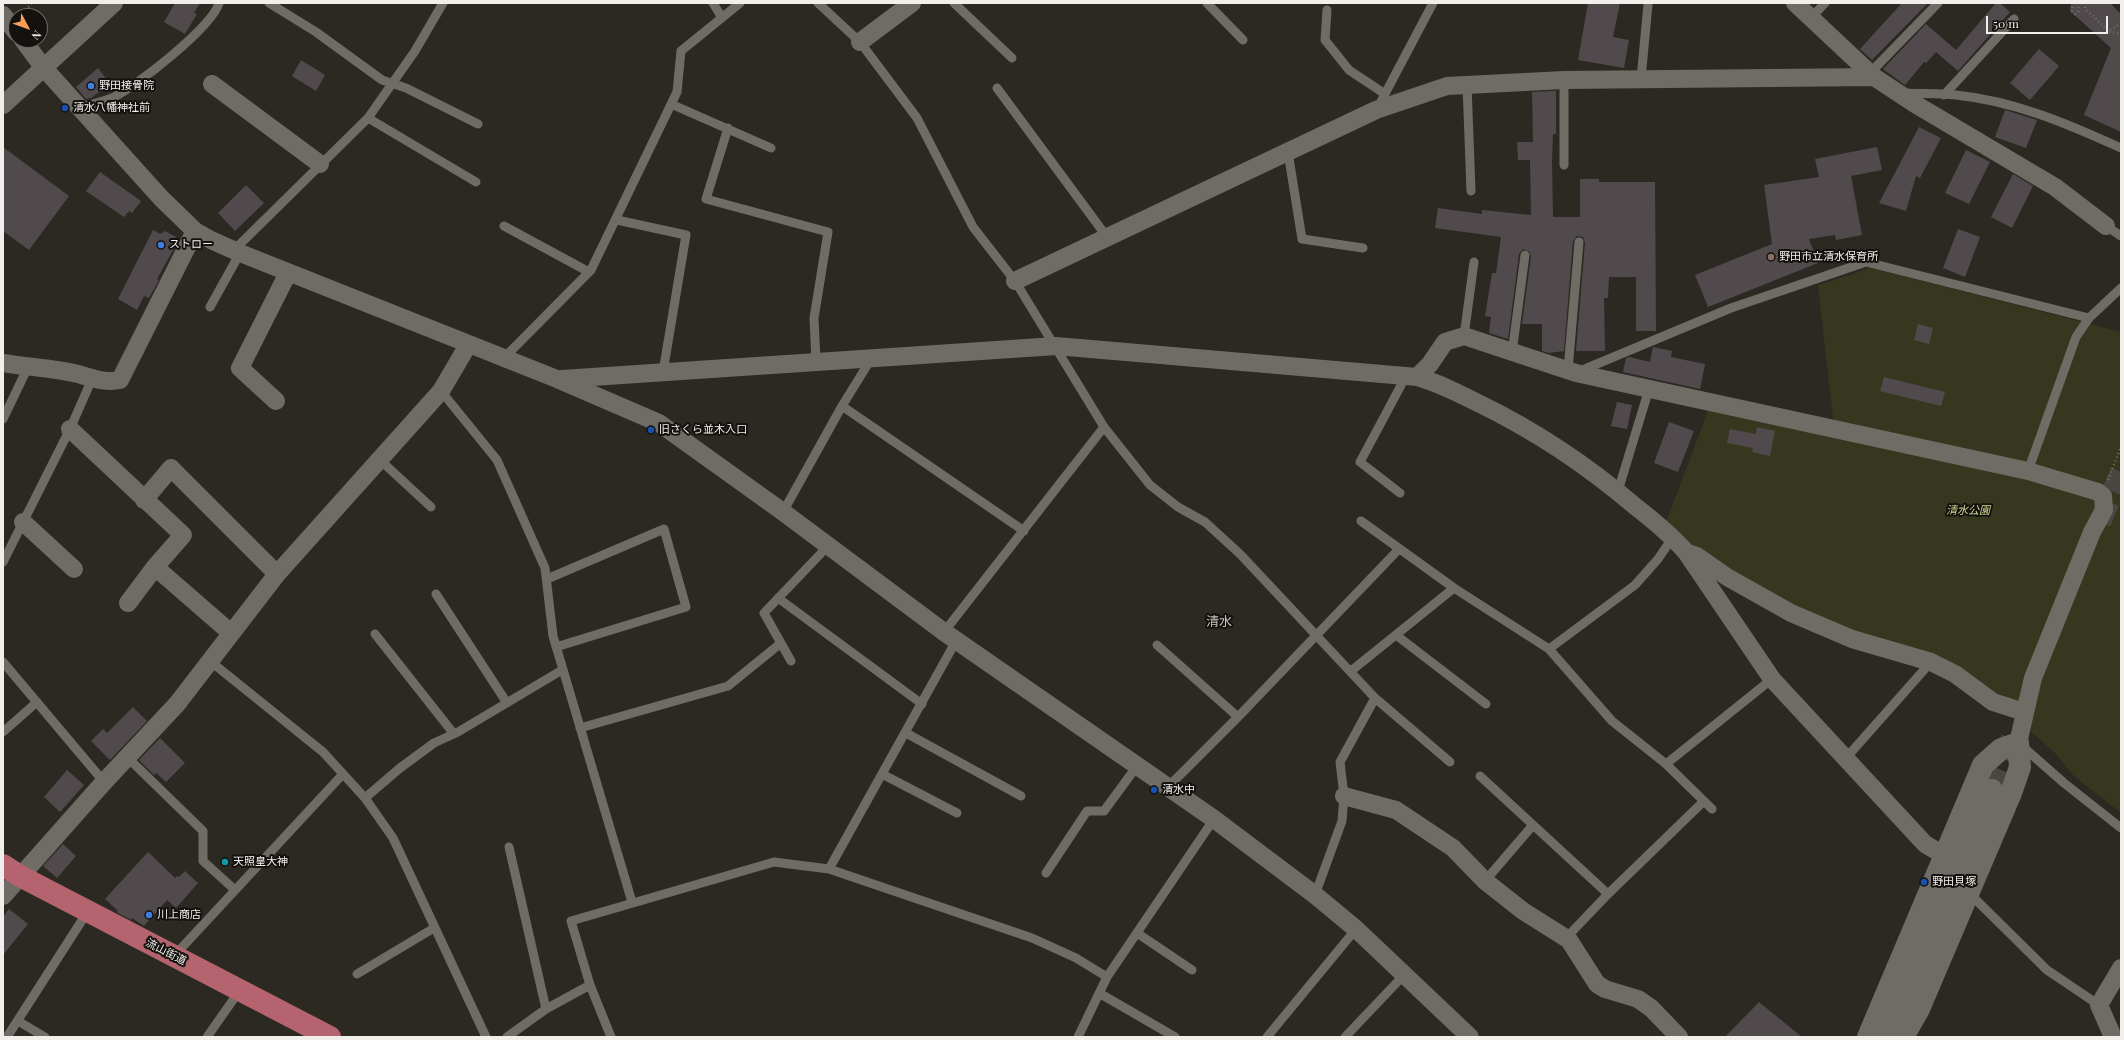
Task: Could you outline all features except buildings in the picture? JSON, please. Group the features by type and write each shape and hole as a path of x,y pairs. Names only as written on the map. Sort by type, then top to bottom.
{"main road":[{"name":"流山街道","path":"11,871 330,1037"}],"street":[{"path":"3,105 114,3"},
{"path":"860,42 912,3"},
{"path":"1796,3 1872,75 1899,93 2055,187 2106,226"},
{"path":"28,48 43,67 161,198 195,230 211,240 237,252 468,345 557,379 659,423 783,512 950,636 1214,819 1315,895 1356,929 1470,1037"},
{"path":"1015,280 1376,110 1447,86 1564,80 1872,75"},
{"path":"212,84 320,164"},
{"path":"3,363 77,374 92,379 111,382 120,380 195,230"},
{"path":"276,401 240,368 288,273"},
{"path":"1412,377 1430,364 1445,342 1464,336 1572,372 2028,471 2098,492 2103,496 2105,506 2033,678 2018,743 2020,767 1919,1009 1903,1037"},
{"path":"3,896 11,871 128,758 177,704 278,574 441,391 468,345"},
{"path":"557,379 1056,346 1412,377 1438,383 1489,408 1556,446 1618,491 1673,537 1686,552 1772,679 1925,844 1945,856"},
{"path":"70,429 183,535 155,567 128,603"},
{"path":"144,500 171,468 278,574"},
{"path":"23,522 74,569"},
{"path":"1686,552 1697,556 1727,577 1791,613 1852,639 1931,662 1955,674 1993,702 2024,712"},
{"path":"155,567 231,633"},
{"path":"1868,1037 1983,765 2001,750 2018,743"},
{"path":"1885,1037 1942,909 1992,790"},
{"path":"1344,796 1396,810 1453,848 1485,882 1523,911 1566,938 1576,949 1597,984 1605,989 1638,999 1651,1008 1679,1037"},
{"path":"2109,1035 2100,1005 2121,968"}],"lane":[{"path":"80,108 113,97 163,63 191,40 217,10 220,3"},
{"path":"269,3 316,32 382,80 478,124"},
{"path":"210,307 237,252 320,164 327,160 368,118 415,52 443,3"},
{"path":"713,3 722,18"},
{"path":"504,359 589,272 617,220 677,92 681,51 740,3"},
{"path":"818,3 860,42 917,118 974,226 1015,280 1104,427 1150,485 1178,507 1205,522 1240,554 1375,698 1450,762"},
{"path":"954,3 1012,58"},
{"path":"1207,3 1243,40"},
{"path":"1376,110 1433,3"},
{"path":"1811,18 1825,3"},
{"path":"1872,75 1938,3"},
{"path":"1641,79 1648,4"},
{"path":"1327,10 1325,40 1349,70 1385,94"},
{"path":"1944,94 2014,19"},
{"path":"1564,80 1564,165"},
{"path":"1467,85 1471,191"},
{"path":"997,88 1107,237"},
{"path":"1899,93 1956,95 2007,104 2059,121 2121,148"},
{"path":"671,104 771,148"},
{"path":"368,118 476,182"},
{"path":"728,128 706,199 828,232 814,318 816,362"},
{"path":"1288,152 1302,239 1363,248"},
{"path":"617,220 686,235 662,372"},
{"path":"504,226 589,272"},
{"path":"2106,226 2121,236"},
{"path":"1579,242 1572,372 1731,308 1866,262 2089,318"},
{"path":"1512,353 1525,255"},
{"path":"1464,336 1474,262"},
{"path":"2028,471 2076,337 2089,318 2121,288"},
{"path":"783,512 842,406 871,358"},
{"path":"3,419 28,367"},
{"path":"1400,493 1360,462 1412,377"},
{"path":"3,562 70,429 92,379"},
{"path":"1618,491 1649,389"},
{"path":"441,391 497,460 545,568 553,636 632,902"},
{"path":"842,406 1024,531"},
{"path":"829,869 922,704 950,636 1024,531 1104,427"},
{"path":"380,460 431,507"},
{"path":"1361,522 1454,588 1549,649 1612,721 1666,764 1712,809"},
{"path":"547,579 664,529 686,607 556,647"},
{"path":"1549,649 1634,586 1658,559 1673,537"},
{"path":"791,661 764,613 828,546"},
{"path":"1168,787 1238,717 1399,549"},
{"path":"1351,671 1454,588"},
{"path":"436,594 507,703"},
{"path":"778,598 922,704"},
{"path":"375,634 454,734"},
{"path":"1396,635 1486,704"},
{"path":"580,728 728,686 781,643"},
{"path":"1157,645 1238,717"},
{"path":"210,661 323,752 365,798 393,838 486,1037"},
{"path":"3,662 104,782"},
{"path":"1846,758 1931,662"},
{"path":"365,798 400,768 428,748 562,670"},
{"path":"1666,764 1772,679"},
{"path":"1315,895 1342,821 1344,796 1340,762 1375,698"},
{"path":"3,732 37,702"},
{"path":"906,733 1021,796"},
{"path":"2018,743 2064,783 2121,828"},
{"path":"128,758 203,831 203,861 235,890"},
{"path":"1046,873 1088,811 1104,811 1137,766"},
{"path":"174,956 342,774"},
{"path":"882,774 957,813"},
{"path":"1480,776 1608,894"},
{"path":"1566,938 1608,894 1704,801"},
{"path":"1078,1037 1107,977 1214,819"},
{"path":"1485,882 1533,825"},
{"path":"509,847 546,1009"},
{"path":"611,1037 590,985 571,921 632,902 774,862 829,869 1032,938 1076,958 1107,977"},
{"path":"1968,892 2047,970 2100,1005"},
{"path":"7,1037 88,911"},
{"path":"357,974 434,928"},
{"path":"1267,1037 1356,929"},
{"path":"1137,933 1192,970"},
{"path":"1345,1037 1404,975"},
{"path":"507,1037 546,1009 590,985"},
{"path":"207,1037 240,990"},
{"path":"1099,993 1175,1037"},
{"path":"18,1021 45,1037"}],"path":[{"path":"2073,3 2072,11 2075,14 2078,12 2080,3"},
{"path":"2086,3 2085,9 2109,32 2121,34"},
{"path":"2109,32 2121,23"}],"green space":[{"name":"清水公園","path":"1871,268 2121,332 2121,813 2073,775 2058,756 1978,683 1818,622 1736,579 1665,525 1708,411 1835,436 1818,285"}],"tunnel":[{"path":"2100,522 2121,472"},
{"path":"1992,790 2014,734"}],"place":[{"name":"野田接骨院","path":"91,86"},
{"name":"清水八幡神社前","path":"65,108"},
{"name":"ストロー","path":"161,245"},
{"name":"野田市立清水保育所","path":"1771,257"},
{"name":"旧さくら並木入口","path":"651,430"},
{"name":"清水中","path":"1154,790"},
{"name":"天照皇大神","path":"225,862"},
{"name":"野田貝塚","path":"1924,882"},
{"name":"川上商店","path":"149,915"}],"district":[{"name":"清水","path":"1219,622"}]}
